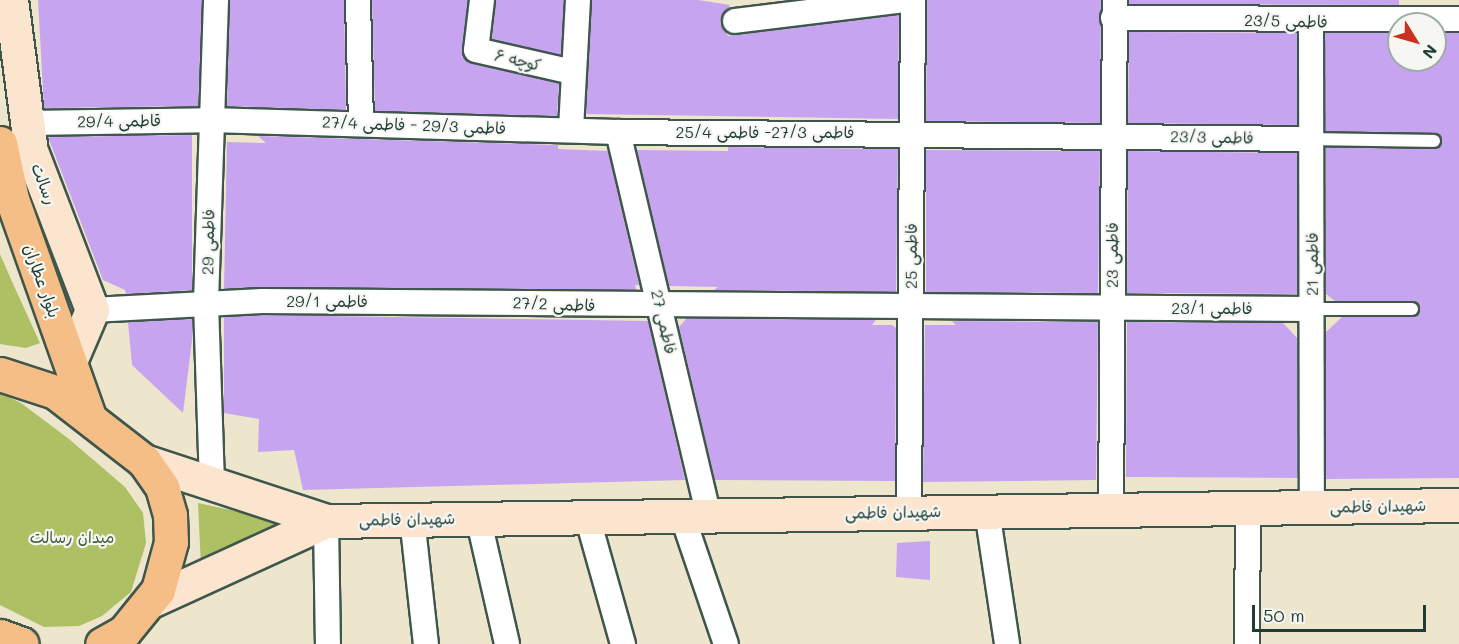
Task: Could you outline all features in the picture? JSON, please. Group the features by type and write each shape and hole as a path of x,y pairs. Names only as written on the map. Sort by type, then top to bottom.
{"main road":[{"name":"رسالت","path":"11,0 20,88 28,123 31,151 92,310"},
{"name":"بلوار عطاران","path":"0,143 12,199 71,359 89,417"},
{"path":"71,359 92,310"},
{"path":"0,374 55,392 144,462 162,488 170,515 166,568 151,601 128,635 102,644"},
{"path":"144,462 326,521"},
{"name":"شهیدان فاطمی","path":"326,521 1459,505"},
{"path":"151,601 326,521"},
{"path":"0,636 5,644"},
{"path":"0,636 22,644"}],"street":[{"name":"فاطمی 29","path":"212,484 207,302 210,120 216,0"},
{"path":"358,0 361,124"},
{"name":"کوچه ۶","path":"482,0 476,50 573,72"},
{"path":"571,129 578,0"},
{"path":"735,21 904,0"},
{"name":"فاطمی 25","path":"909,512 913,0"},
{"name":"فاطمی 23/5","path":"1114,9 1311,22 1459,19"},
{"name":"فاطمی 23","path":"1110,510 1114,9"},
{"name":"فاطمی 21","path":"1311,22 1312,507"},
{"name":"قاطمی 29/4","path":"28,123 210,120"},
{"name":"فاطمی 29/3 - فاطمی 27/4","path":"210,120 618,132"},
{"name":"فاطمی 27/3- فاطمی 25/4","path":"618,132 1010,134"},
{"name":"فاطمی 27","path":"618,132 661,307 695,514 726,644"},
{"name":"فاطمی 23/3","path":"1010,134 1312,139"},
{"name":"فاطمی 29/1","path":"92,310 207,302 447,301"},
{"name":"فاطمی 27/2","path":"447,301 661,307 785,305 911,308"},
{"name":"فاطمی 23/1","path":"911,308 1312,309"},
{"path":"1247,644 1248,508"},
{"path":"987,511 1006,644"},
{"path":"587,516 623,644"},
{"path":"412,518 426,644"},
{"path":"478,518 507,644"},
{"path":"326,521 328,644"}],"lane":[{"path":"1312,139 1434,141"},
{"path":"1312,309 1412,309"}],"green space":[{"path":"0,254 40,343 26,348 0,344"},
{"name":"میدان رسالت","path":"0,393 21,403 69,439 125,487 143,513 146,543 131,592 102,616 79,626 44,627 0,605"},
{"path":"198,503 295,524 201,566"}],"building":[{"path":"38,0 202,0 198,106 44,108"},
{"path":"230,0 344,0 346,110 227,106"},
{"path":"372,0 468,0 462,48 466,60 559,83 557,116 375,111"},
{"path":"496,0 564,0 561,55 492,39"},
{"path":"592,0 698,0 730,5 721,22 728,36 899,15 898,119 586,114"},
{"path":"927,0 1101,0 1100,123 926,121"},
{"path":"1129,0 1399,0 1399,5 1129,4"},
{"path":"1129,32 1297,33 1297,125 1128,123"},
{"path":"1325,33 1387,33 1387,72 1447,72 1447,33 1459,33 1459,478 1326,479 1326,332 1342,317 1412,317 1420,308 1413,301 1335,301 1326,294 1326,147 1434,149 1442,141 1434,133 1325,131"},
{"path":"192,135 192,290 126,294 125,290 103,280 48,137"},
{"path":"258,136 558,145 558,149 608,151 639,285 635,285 636,290 224,289 227,142 266,143"},
{"path":"728,147 898,149 896,292 714,290 718,287 669,286 637,150 728,151"},
{"path":"926,150 1100,151 1098,293 926,292"},
{"path":"1128,151 1297,153 1297,294 1127,293"},
{"path":"262,315 648,321 685,480 303,490 294,450 258,452 259,419 224,413 224,317"},
{"path":"687,318 876,320 872,325 892,325 896,328 895,481 715,480 679,327"},
{"path":"192,319 193,332 183,413 132,365 128,322"},
{"path":"952,321 1098,322 1096,480 923,482 925,325 956,325"},
{"path":"1127,322 1283,323 1297,338 1298,478 1126,477"},
{"path":"930,541 930,580 896,577 897,543"}]}
